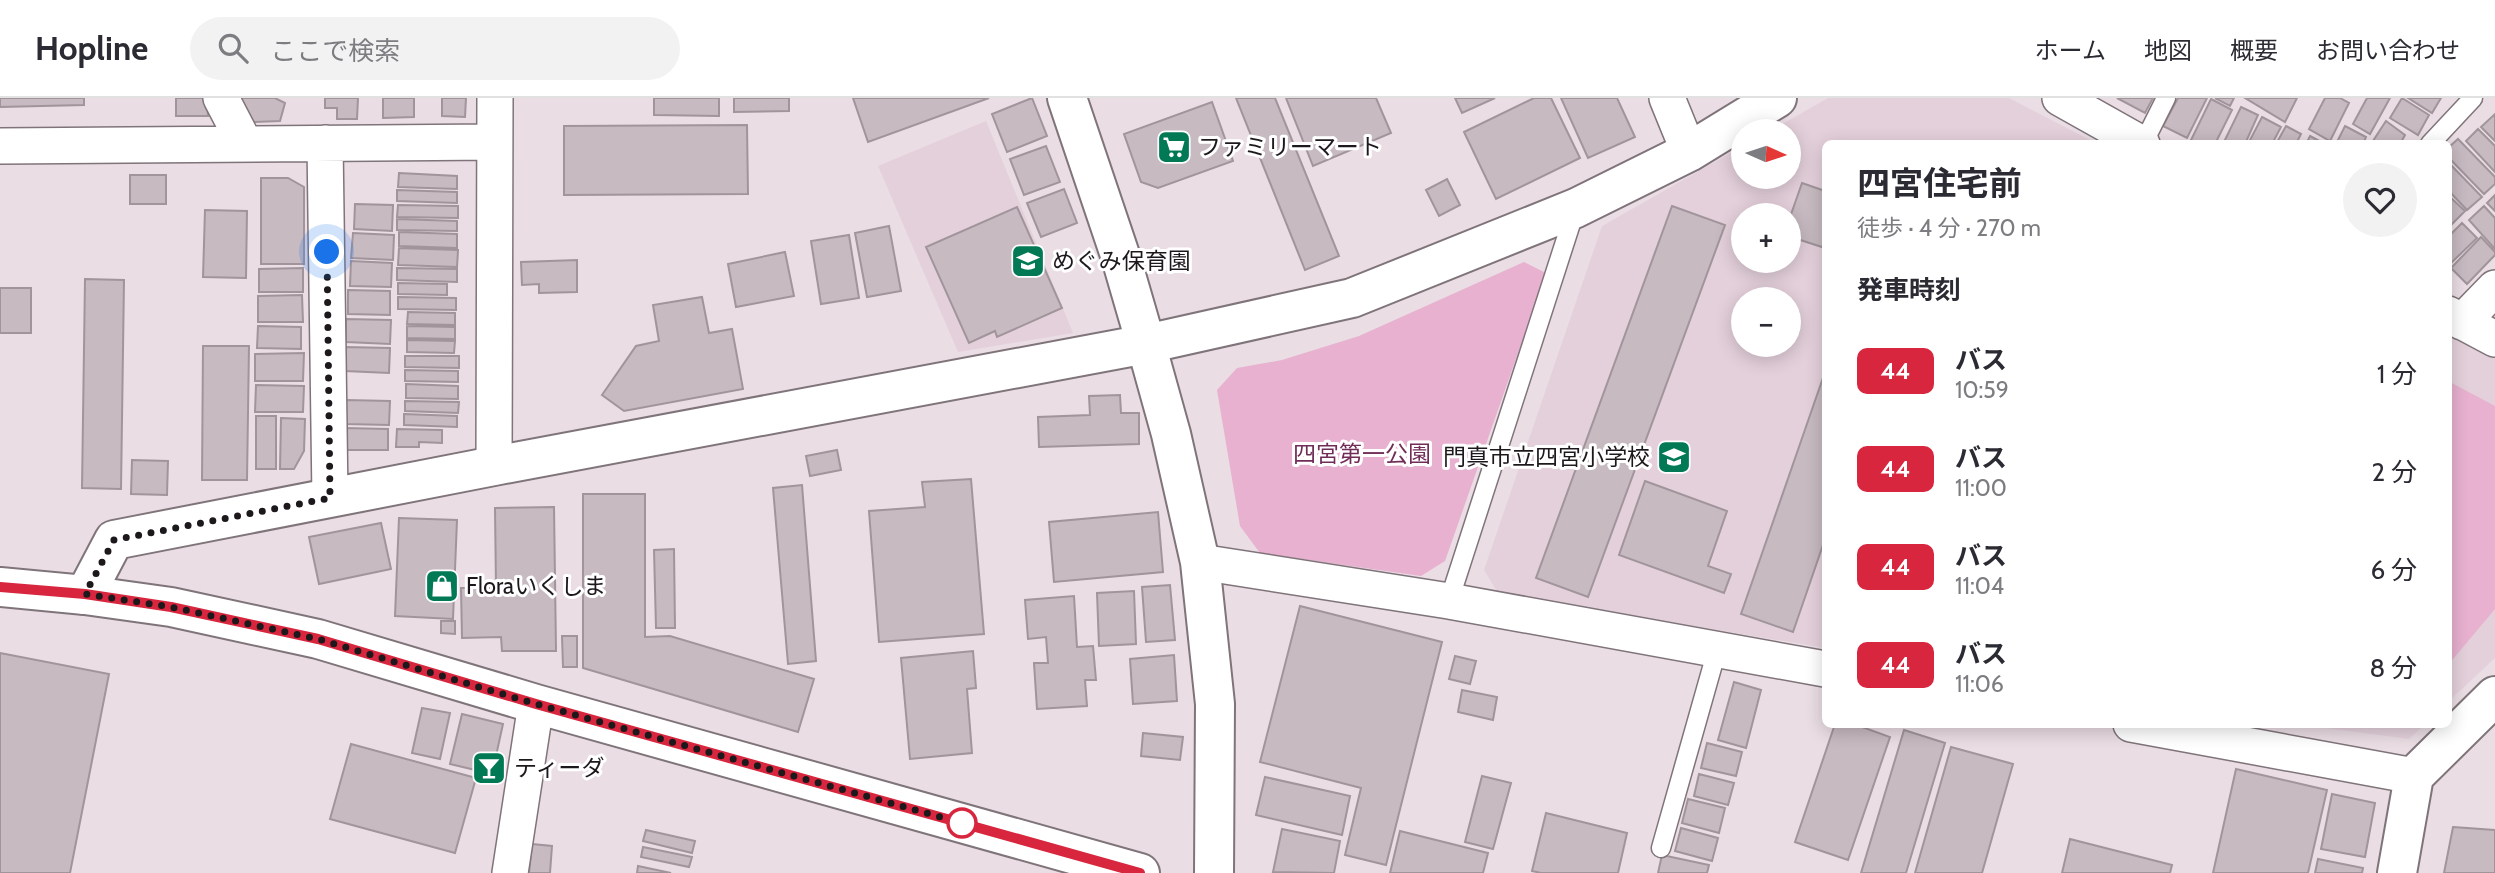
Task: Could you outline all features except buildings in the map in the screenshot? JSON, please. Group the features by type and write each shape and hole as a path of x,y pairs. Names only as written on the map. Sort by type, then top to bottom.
{"street":[{"path":"221,98 245,144"},
{"path":"494,466 495,98"},
{"path":"1067,98 1121,258 1146,345 1171,434 1200,562 1215,704 1214,873"},
{"path":"1667,98 1689,152"},
{"path":"85,594 114,540 494,466 1146,345 1352,298 1576,208 1689,152 1777,98"},
{"path":"2060,98 2135,140"},
{"path":"0,146 494,142"},
{"path":"325,143 330,498"},
{"path":"2495,288 2455,318 2495,339"},
{"path":"1200,562 1449,601 1822,668"},
{"path":"0,587 85,594 171,607 318,639 536,704 1140,873"},
{"path":"2397,873 2414,776 2495,696"},
{"path":"510,873 536,704"},
{"path":"2153,728 2414,776"}],"lane":[{"path":"2144,140 2166,98"},
{"path":"2434,140 2473,98"},
{"path":"1449,601 1576,208"},
{"path":"1661,848 1717,650"}],"shaded area":[{"name":"門真市立四宮小学校","path":"1828,98 2009,98 2090,140 1822,140 1822,647 1498,593 1484,570 1602,226 1731,153 1731,189 1801,189 1801,119 1791,119"},
{"path":"986,121 1073,333 958,352 878,166"},
{"path":"2452,329 2495,352 2495,658 2452,698"},
{"path":"2326,728 2421,728 2409,739"}],"green space":[{"name":"四宮第一公園","path":"1524,262 1546,273 1445,561 1421,576 1260,553 1240,526 1217,390 1237,368 1282,360 1359,336"},
{"path":"2452,383 2495,406 2495,609 2452,660"}],"bus line":[{"name":"44","path":"0,587 85,594 171,607 318,639 536,704 1140,873"}],"place":[{"name":"ファミリーマート","path":"1174,147"},
{"name":"めぐみ保育園","path":"1028,261"},
{"name":"門真市立四宮小学校","path":"1674,457"},
{"name":"Floraいくしま","path":"442,586"},
{"name":"ティーダ","path":"489,768"}],"route":[{"path":"327,252 330,498 114,540 85,594 171,607 318,639 536,704 962,823"}]}
